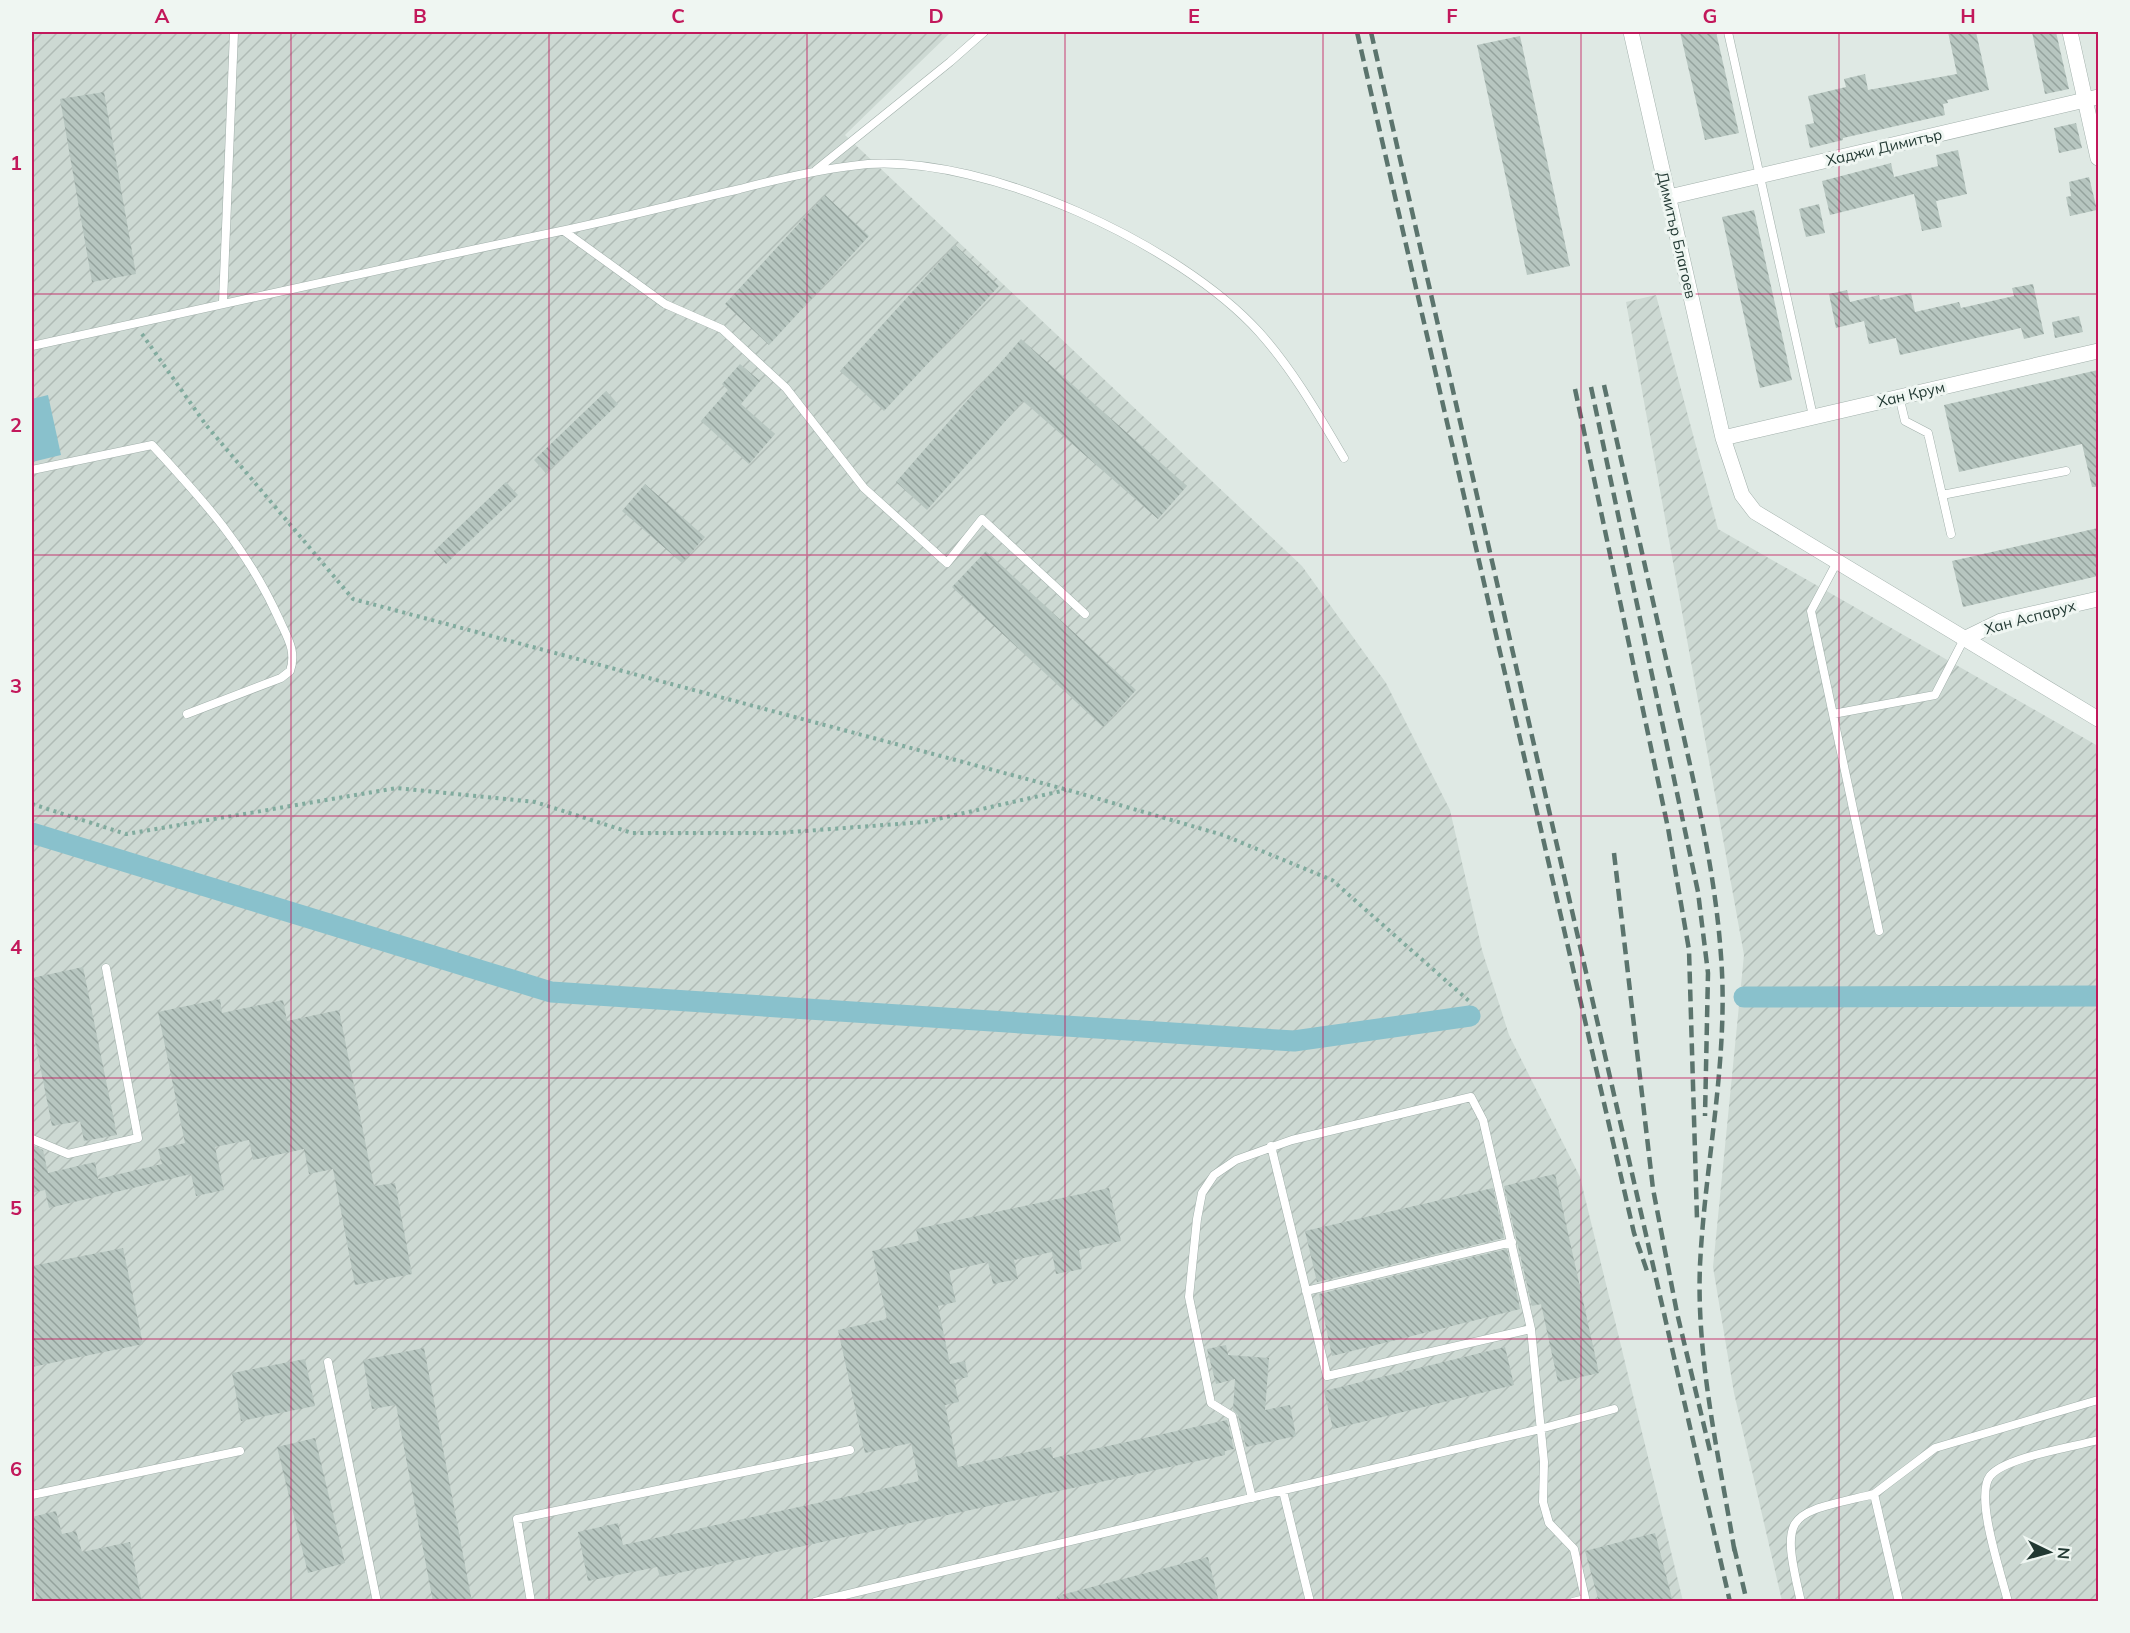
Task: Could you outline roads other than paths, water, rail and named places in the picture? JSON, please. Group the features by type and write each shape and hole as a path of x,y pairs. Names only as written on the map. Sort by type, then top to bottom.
{"street":[{"name":"Димитър Благоев","path":"1631,32 1723,438 1742,495 1755,512 2098,719"},
{"path":"2070,32 2092,99 2098,158"},
{"name":"Хаджи Димитър","path":"1669,197 2092,99"},
{"name":"Хан Крум","path":"1723,438 2098,351"},
{"name":"Хан Аспарух","path":"1964,639 1985,626 2001,621 2098,599"}],"lane":[{"path":"223,302 234,32"},
{"path":"815,171 984,32"},
{"path":"1728,32 1813,416"},
{"path":"32,346 223,302 564,231 815,171 872,164 980,176 1053,201 1160,253 1210,288 1258,331 1302,388 1344,458"},
{"path":"564,231 665,304 722,329 786,388 864,488 947,563 982,519 1085,614"},
{"path":"1899,396 1905,421 1928,433 1951,534"},
{"path":"32,470 152,445 213,510 261,579 294,652 290,671 280,678 187,714"},
{"path":"1942,495 2066,471"},
{"path":"1837,562 1811,611 1879,931"},
{"path":"1833,714 1935,695 1964,639"},
{"path":"32,1139 68,1154 138,1138 106,968"},
{"path":"1252,1498 1232,1416 1210,1403 1189,1297 1202,1193 1214,1175 1236,1160 1271,1146 1472,1097 1483,1120 1531,1329 1544,1462 1543,1502 1549,1523 1574,1549 1585,1600 1573,1602"},
{"path":"1271,1146 1327,1376 1531,1329"},
{"path":"1306,1291 1512,1242"},
{"path":"328,1362 377,1602"},
{"path":"1801,1602 1790,1554 1789,1537 1803,1513 1874,1494 1935,1448 2098,1400"},
{"path":"815,1602 1540,1429 1614,1409"},
{"path":"2008,1602 1984,1501 1985,1487 1990,1476 2000,1468 2018,1461 2098,1440"},
{"path":"531,1602 517,1519 850,1450"},
{"path":"32,1495 240,1451"},
{"path":"1283,1491 1310,1602"},
{"path":"1874,1494 1899,1602"}],"water":[{"path":"48,395 61,455 32,462 32,399"}],"waterway":[{"path":"32,833 551,992 1294,1041 1470,1016"},
{"path":"1744,997 2098,996"}],"railway":[{"path":"1357,32 1634,1233 1648,1274"},
{"path":"1371,32 1730,1602"},
{"path":"1604,385 1696,794 1709,859 1718,923 1723,995 1722,1033 1703,1226 1700,1301 1705,1374 1735,1554"},
{"path":"1591,387 1698,892 1708,973 1705,1116"},
{"path":"1575,389 1668,828 1689,950 1697,1219"},
{"path":"1614,853 1653,1189 1677,1313 1710,1451"},
{"path":"1734,1547 1747,1602"}]}
